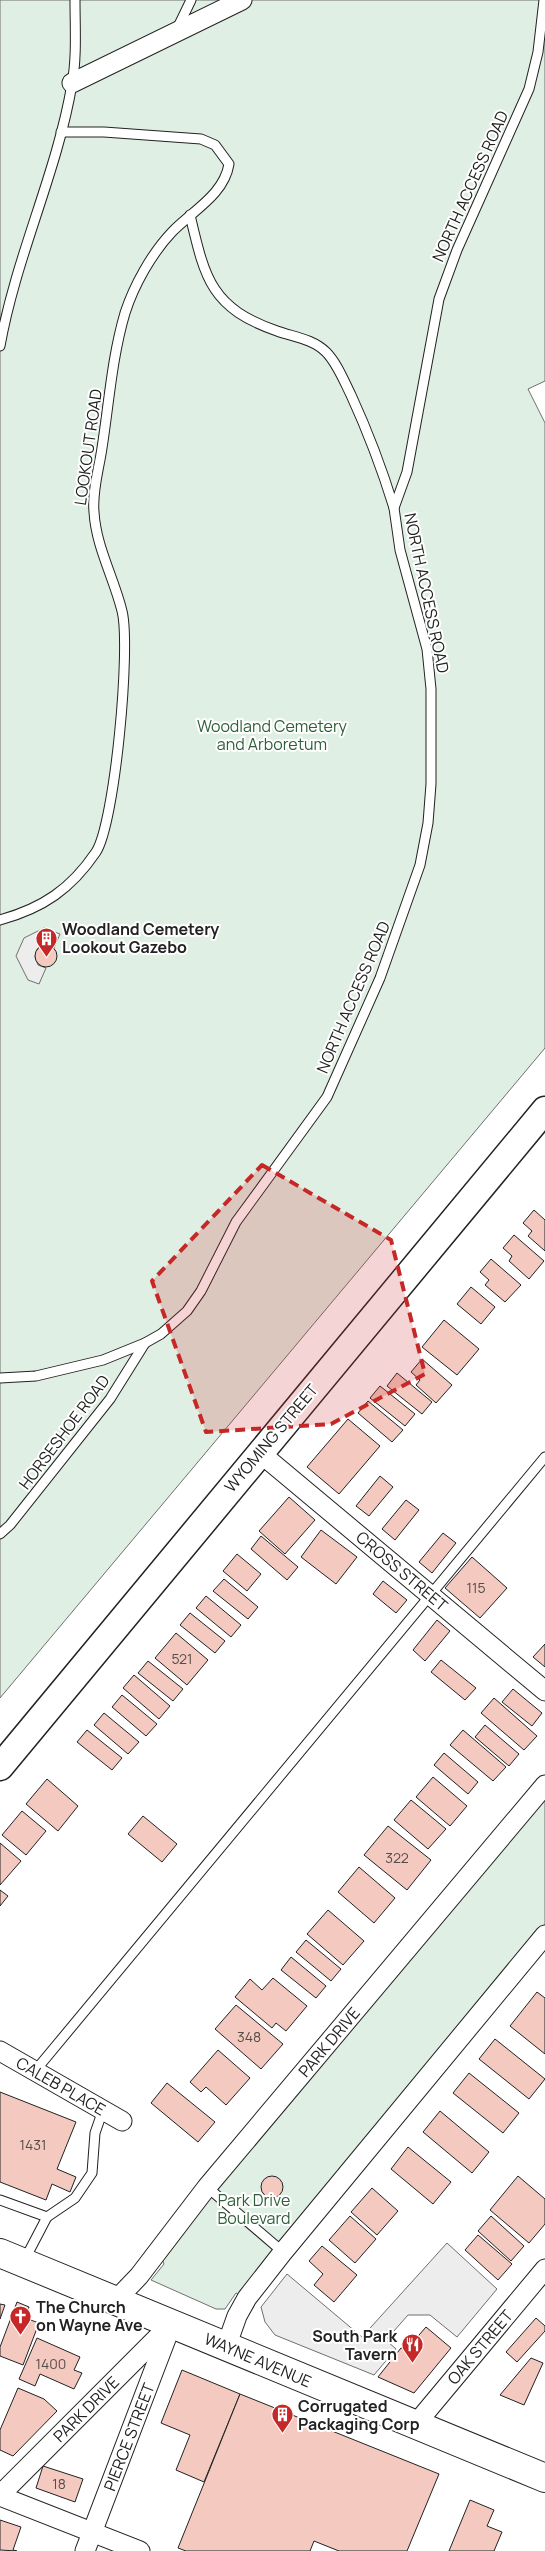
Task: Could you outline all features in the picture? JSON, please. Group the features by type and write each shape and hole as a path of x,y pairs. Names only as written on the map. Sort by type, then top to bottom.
{"main road":[{"name":"WAYNE AVENUE","path":"12,2258 545,2478"}],"street":[{"path":"72,83 177,30 242,0"},
{"name":"WYOMING STREET","path":"0,1767 259,1452 545,1110"},
{"name":"CROSS STREET","path":"259,1452 545,1691"},
{"name":"PARK DRIVE","path":"116,2300 139,2276 207,2187 545,1785"},
{"path":"226,2347 237,2316 247,2298 282,2252 545,1935"},
{"name":"CALEB PLACE","path":"0,2051 122,2122"},
{"name":"OAK STREET","path":"415,2425 545,2269"},
{"name":"PARK DRIVE","path":"0,2496 172,2323"},
{"name":"PIERCE STREET","path":"85,2551 172,2323"},
{"path":"0,2496 140,2551"}],"lane":[{"path":"0,346 11,292 61,132 72,83 76,0"},
{"path":"177,30 191,0"},
{"name":"NORTH ACCESS ROAD","path":"0,1378 36,1376 103,1360 145,1343 174,1324 201,1291 236,1222 327,1097 380,978 416,881 428,823 431,784 431,689 427,650 400,550 394,508 407,472 439,299 456,250 530,84 538,52 544,0"},
{"name":"LOOKOUT ROAD","path":"0,920 44,902 68,887 97,850 113,786 122,706 124,629 122,611 98,540 94,519 97,472 114,363 126,312 139,280 171,233 218,190 227,175 229,164 214,145 202,139 104,132 61,132"},
{"path":"190,215 203,267 214,289 224,303 252,321 311,342 320,347 331,359 367,429 394,508"},
{"name":"HORSESHOE ROAD","path":"0,1534 10,1525 110,1399 145,1343"},
{"path":"35,2071 432,1596 545,1457"},
{"path":"12,2258 47,2217 75,2198 92,2173 96,2132 103,2110"},
{"path":"207,2187 282,2252"},
{"path":"0,2200 47,2217"}],"highlighted area":[{"path":"262,1165 391,1240 425,1374 331,1424 206,1432 152,1281"}],"green space":[{"name":"Woodland Cemetery and Arboretum","path":"0,0 545,0 545,381 528,389 545,423 545,1048 0,1698"},
{"name":"Park Drive Boulevard","path":"545,1785 545,1935 247,2298 236,2293 225,2309 216,2309 151,2280 164,2264 159,2251"}],"shaded area":[{"path":"44,928 60,934 54,948 45,946 37,949 35,957 38,965 46,968 39,984 28,980 16,956 24,938"},
{"path":"447,2243 497,2289 457,2337 430,2315 408,2315 386,2340 396,2349 374,2375 275,2335 265,2322 261,2307 287,2274 362,2337"}],"building":[{"name":"Woodland Cemetery Lookout Gazebo","path":"46,945 54,948 57,956 54,964 46,967 38,964 35,956 38,948"},
{"path":"534,1210 545,1220 545,1251 528,1236 532,1231 523,1223"},
{"path":"514,1235 544,1261 529,1279 509,1261 512,1256 503,1248"},
{"path":"491,1259 521,1285 505,1302 485,1285 489,1280 480,1272"},
{"path":"471,1287 495,1307 481,1324 457,1304"},
{"path":"444,1320 479,1349 457,1375 422,1347"},
{"path":"422,1359 452,1385 436,1403 416,1385 420,1380 411,1372"},
{"path":"397,1373 432,1402 422,1414 387,1386"},
{"path":"380,1386 415,1414 405,1426 370,1398"},
{"path":"368,1401 403,1430 392,1442 358,1413"},
{"path":"348,1419 380,1446 339,1494 307,1467"},
{"path":"380,1476 393,1487 369,1516 356,1506"},
{"path":"289,1497 315,1520 285,1554 259,1531"},
{"path":"406,1500 419,1510 395,1540 382,1529"},
{"path":"321,1530 357,1557 336,1584 301,1557"},
{"path":"443,1533 456,1543 432,1573 419,1562"},
{"path":"261,1536 298,1567 287,1580 251,1549"},
{"path":"237,1554 261,1574 247,1591 223,1571"},
{"path":"472,1557 507,1588 480,1618 445,1588"},
{"path":"224,1579 258,1607 248,1619 213,1591"},
{"path":"383,1581 407,1600 396,1613 373,1594"},
{"path":"206,1596 241,1625 231,1637 196,1608"},
{"path":"190,1613 225,1641 215,1653 180,1625"},
{"path":"437,1620 450,1631 425,1661 413,1650"},
{"path":"176,1633 208,1660 187,1685 155,1658"},
{"path":"545,1644 545,1667 533,1657"},
{"path":"441,1660 476,1688 465,1700 431,1672"},
{"path":"148,1661 183,1689 173,1701 138,1673"},
{"path":"134,1675 170,1706 159,1719 123,1688"},
{"path":"513,1689 542,1713 532,1726 502,1702"},
{"path":"122,1695 157,1724 146,1736 112,1707"},
{"path":"494,1698 537,1736 524,1750 481,1713"},
{"path":"104,1713 139,1742 128,1754 94,1725"},
{"path":"485,1725 519,1754 509,1766 475,1737"},
{"path":"87,1730 122,1758 112,1770 77,1742"},
{"path":"463,1730 506,1767 493,1781 450,1745"},
{"path":"444,1753 478,1782 468,1794 434,1765"},
{"path":"433,1777 467,1806 450,1826 416,1797"},
{"path":"47,1779 78,1806 58,1831 26,1804"},
{"path":"411,1800 446,1829 428,1849 394,1820"},
{"path":"22,1811 46,1831 26,1855 2,1835"},
{"path":"143,1816 177,1844 162,1862 128,1834"},
{"path":"388,1826 431,1860 407,1890 364,1855"},
{"path":"0,1843 21,1861 0,1885"},
{"path":"359,1867 395,1898 374,1923 338,1892"},
{"path":"0,1890 8,1896 0,1906"},
{"path":"328,1910 364,1941 343,1965 307,1934"},
{"path":"306,1940 341,1969 331,1981 296,1952"},
{"path":"291,1957 326,1986 316,1998 281,1970"},
{"path":"273,1978 307,2006 286,2031 276,2023 272,2028 235,1997 250,1979 262,1990"},
{"path":"537,1992 545,1998 545,2054 510,2026"},
{"path":"236,2005 283,2044 261,2069 215,2029"},
{"path":"495,2039 545,2079 529,2099 479,2059"},
{"path":"218,2050 250,2078 226,2105 206,2087 201,2092 190,2082"},
{"path":"469,2073 519,2113 503,2133 453,2093"},
{"path":"167,2083 215,2122 198,2142 151,2103"},
{"path":"0,2092 76,2122 57,2169 76,2177 70,2192 52,2184 46,2200 0,2182"},
{"path":"440,2111 489,2152 472,2173 423,2132"},
{"path":"408,2147 451,2182 433,2204 391,2169"},
{"path":"272,2176 280,2179 283,2187 280,2195 272,2198 264,2195 261,2187 264,2179"},
{"path":"518,2176 545,2199 545,2224 529,2243 490,2210"},
{"path":"372,2188 398,2211 377,2235 351,2212"},
{"path":"350,2216 376,2239 355,2263 329,2240"},
{"path":"491,2216 524,2246 511,2261 478,2231"},
{"path":"478,2235 512,2264 498,2280 465,2250"},
{"path":"322,2246 357,2275 334,2302 314,2285 323,2274 309,2261"},
{"name":"The Church on Wayne Ave","path":"17,2302 29,2307 25,2318 39,2323 23,2365 0,2356 0,2347"},
{"path":"0,2304 5,2305 0,2319"},
{"path":"536,2318 545,2326 545,2331 517,2362 506,2352"},
{"name":"South Park Tavern","path":"426,2327 451,2348 414,2393 378,2377 401,2348 406,2350"},
{"path":"37,2338 80,2357 74,2370 82,2373 74,2389 40,2374 35,2386 19,2379"},
{"path":"531,2358 543,2363 524,2405 500,2395"},
{"path":"182,2370 240,2394 204,2482 176,2470 190,2435 161,2423"},
{"path":"18,2388 44,2399 57,2411 13,2456 0,2450 0,2430"},
{"name":"Corrugated Packaging Corp","path":"240,2394 439,2474 407,2551 339,2551 314,2541 310,2551 186,2551 178,2548"},
{"path":"43,2466 83,2479 75,2502 36,2488"},
{"path":"470,2500 494,2510 487,2526 502,2532 494,2551 449,2551"},
{"path":"0,2520 21,2527 13,2550 17,2551 0,2550"}],"place":[{"name":"Woodland Cemetery Lookout Gazebo","path":"46,957"},
{"name":"The Church on Wayne Ave","path":"20,2335"},
{"name":"South Park Tavern","path":"413,2364"},
{"name":"Corrugated Packaging Corp","path":"282,2434"}]}
